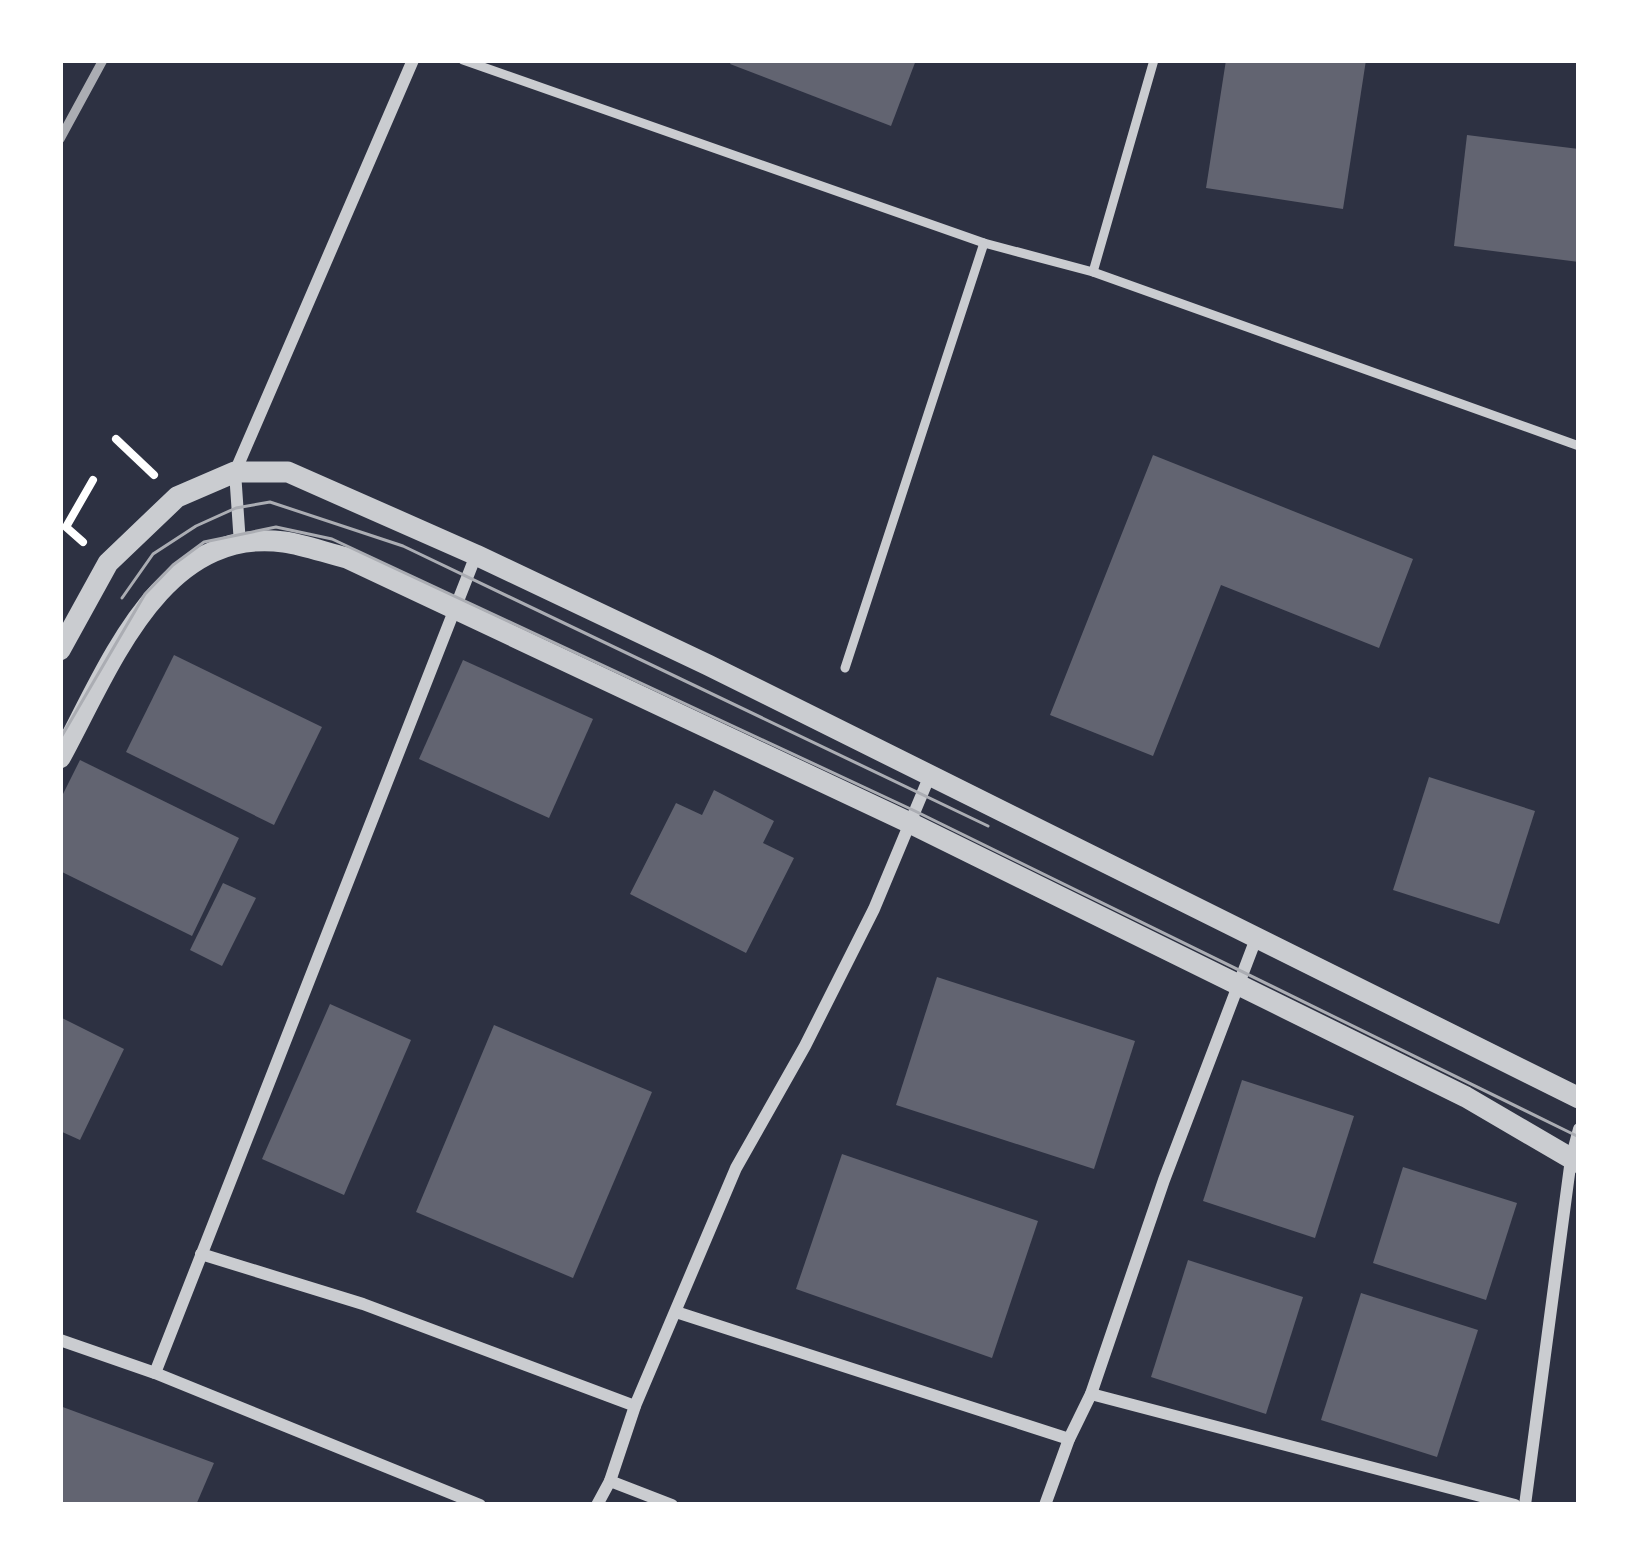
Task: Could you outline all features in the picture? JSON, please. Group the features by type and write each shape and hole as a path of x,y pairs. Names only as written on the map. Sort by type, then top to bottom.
{"street":[{"path":"240,545 235,472 413,60"},
{"path":"60,650 108,563 177,497 235,472 288,472 476,555 931,774 1579,1098"},
{"path":"60,758 146,604 195,558 240,545 281,541 347,558 910,823 1466,1097 1575,1161"},
{"path":"155,1373 476,555"},
{"path":"597,1505 736,1168 854,949 931,774"},
{"path":"1046,1505 1257,936"},
{"path":"1525,1505 1579,1129"},
{"path":"201,1254 363,1304 635,1406"},
{"path":"676,1312 1069,1439"},
{"path":"60,1340 155,1373 480,1505"},
{"path":"1091,1394 1515,1505"},
{"path":"610,1481 672,1505"}],"lane":[{"path":"463,60 984,243 1093,272 1579,446"},
{"path":"1093,272 1154,60"},
{"path":"845,668 984,243"}],"path":[{"path":"116,439 177,497"},
{"path":"66,527 93,480"}],"building":[{"path":"732,60 916,60 891,126 730,64"},
{"path":"1226,60 1366,60 1343,209 1206,188"},
{"path":"1467,135 1579,149 1579,262 1454,246"},
{"path":"1153,455 1413,559 1379,648 1221,585 1153,756 1050,715"},
{"path":"174,655 322,727 274,825 126,752"},
{"path":"463,660 593,719 549,818 419,759"},
{"path":"80,760 239,838 192,936 60,871 60,800"},
{"path":"1429,777 1535,811 1499,924 1393,890"},
{"path":"714,790 774,821 763,843 794,858 746,953 630,894 676,803 702,815"},
{"path":"223,883 256,898 222,966 190,950"},
{"path":"937,977 1135,1041 1094,1169 896,1105"},
{"path":"330,1004 411,1040 344,1195 262,1159"},
{"path":"60,1017 124,1049 80,1140 60,1131"},
{"path":"494,1025 652,1092 573,1278 416,1212"},
{"path":"1242,1080 1354,1116 1315,1238 1203,1201"},
{"path":"842,1154 1038,1221 992,1358 796,1289"},
{"path":"1403,1167 1517,1203 1486,1300 1373,1263"},
{"path":"1188,1260 1303,1297 1266,1414 1151,1377"},
{"path":"1361,1293 1478,1330 1437,1457 1321,1420"},
{"path":"60,1406 214,1463 196,1505 60,1505"}],"tram line":[{"path":"122,598 153,554 196,526 236,508 270,502 403,546 988,826"},
{"path":"60,739 145,594 204,542 276,527 332,539 915,811 1579,1137"}],"railway":[{"path":"60,139 103,60"}]}
